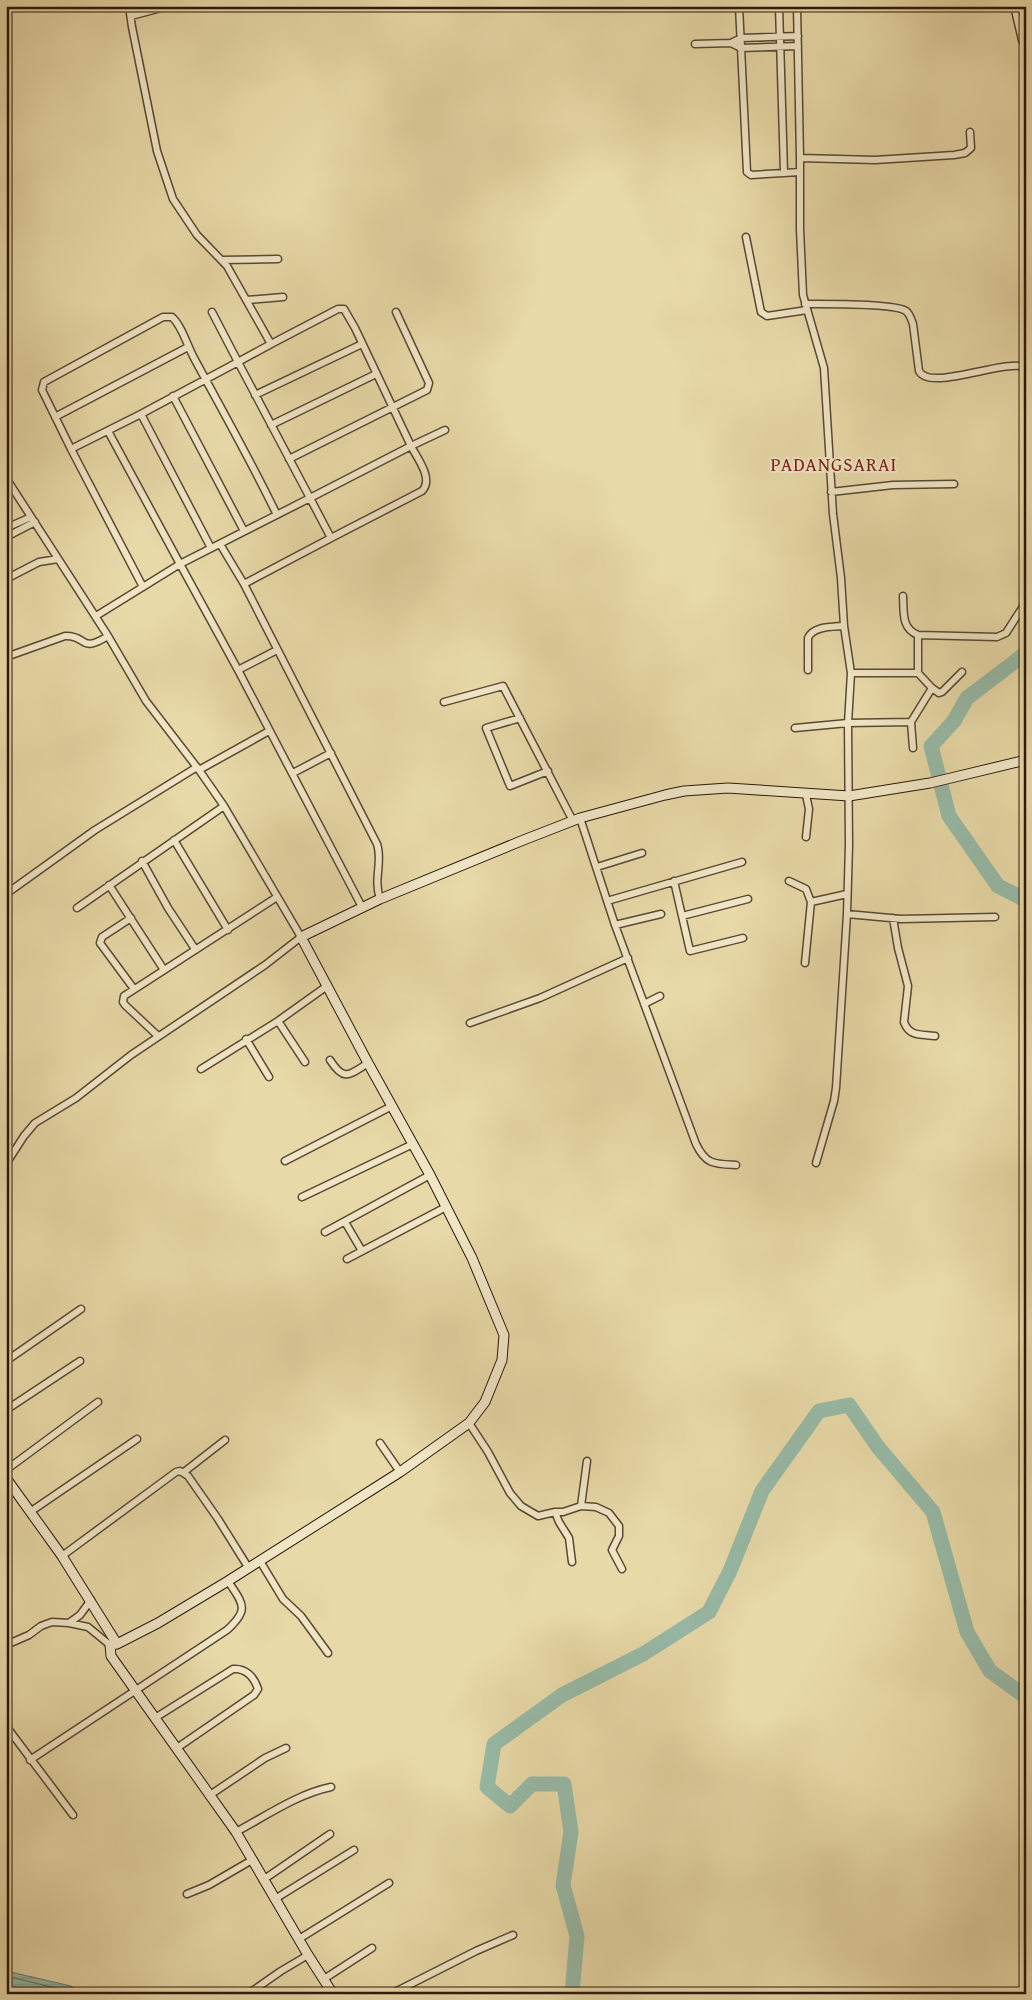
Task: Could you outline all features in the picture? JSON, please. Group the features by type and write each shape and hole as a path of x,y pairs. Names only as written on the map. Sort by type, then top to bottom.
{"street":[{"path":"130,6 130,16 157,151 173,199 192,228 222,260 271,344"},
{"path":"739,6 746,170 751,175 800,172"},
{"path":"779,6 784,172"},
{"path":"797,6 800,229 806,307 824,368 831,492 841,578 844,626 851,673 848,723 847,914 836,1088 816,1163"},
{"path":"1014,6 1022,40 1026,46"},
{"path":"130,16 161,8"},
{"path":"695,44 731,43 741,38 798,36"},
{"path":"731,43 741,48 798,46"},
{"path":"800,158 875,160 961,154 971,148 970,132"},
{"path":"746,237 761,312 767,316 806,307 890,307 905,310 911,317 920,374 927,377 952,377 1004,366 1026,367"},
{"path":"222,260 278,259"},
{"path":"247,300 283,297"},
{"path":"71,449 341,308 347,312 426,474 427,482 425,488 244,584"},
{"path":"212,312 331,538"},
{"path":"289,459 427,390 429,383 396,312"},
{"path":"143,586 42,390 44,382 163,317 172,317 176,321 276,515"},
{"path":"256,394 362,344"},
{"path":"56,417 188,347"},
{"path":"272,425 376,374"},
{"path":"173,396 244,531"},
{"path":"141,414 211,548"},
{"path":"96,616 180,564 445,430"},
{"path":"108,431 238,670 268,731 362,907"},
{"path":"6,478 96,616 146,701 198,768 224,806 301,937 430,1175 472,1258 504,1335 504,1352 493,1386 479,1412 469,1423 400,1472 228,1581 158,1623 113,1645"},
{"path":"831,492 893,485 954,484"},
{"path":"6,528 33,519"},
{"path":"6,537 33,519"},
{"path":"220,544 244,584 377,844 379,858 376,885 380,899"},
{"path":"6,578 40,562 58,558"},
{"path":"903,596 906,627 910,632 918,635 997,638 1006,633 1026,602"},
{"path":"808,670 808,638 810,634 818,629 844,626"},
{"path":"918,635 918,673 932,688 937,692 942,692 962,672"},
{"path":"6,657 65,636 75,637 84,643 93,645 108,636"},
{"path":"238,670 277,650"},
{"path":"851,673 918,673"},
{"path":"444,702 503,686 548,771 577,819 597,867 615,925 702,1156 715,1163 736,1165"},
{"path":"913,748 911,722 932,688"},
{"path":"520,718 486,728 510,786 548,771"},
{"path":"795,728 848,723 911,722"},
{"path":"6,894 102,826 198,768 268,731"},
{"path":"292,773 331,753"},
{"path":"6,1164 35,1122 76,1098 158,1036 265,965 301,937 380,899 577,819 665,795 706,788 849,796 930,783 1026,760"},
{"path":"806,795 809,809 806,837"},
{"path":"77,908 142,861 224,806"},
{"path":"174,840 228,930"},
{"path":"597,867 642,853"},
{"path":"142,861 168,908 195,949"},
{"path":"608,901 742,862"},
{"path":"674,881 690,951 742,938"},
{"path":"789,881 806,890 811,902 805,963"},
{"path":"109,885 164,970"},
{"path":"811,902 847,894"},
{"path":"158,1036 123,1002 124,996 276,897"},
{"path":"682,916 748,899"},
{"path":"615,925 661,914"},
{"path":"847,914 893,918 995,917"},
{"path":"131,918 102,937 100,943 134,989"},
{"path":"893,918 898,948 908,986 904,1022 911,1033 935,1036"},
{"path":"470,1023 540,998 628,958"},
{"path":"201,1069 278,1021 326,986"},
{"path":"644,1004 660,996"},
{"path":"278,1021 305,1062"},
{"path":"246,1040 270,1077"},
{"path":"330,1060 336,1070 344,1075 352,1074 368,1063"},
{"path":"285,1161 392,1106"},
{"path":"302,1197 413,1144"},
{"path":"325,1232 430,1175"},
{"path":"347,1259 446,1207"},
{"path":"344,1222 362,1252"},
{"path":"6,1361 81,1309"},
{"path":"6,1410 80,1361"},
{"path":"6,1470 98,1402"},
{"path":"469,1423 488,1452 514,1500 521,1506 538,1516 563,1512 581,1506 596,1507 609,1513 618,1526 619,1532 612,1550 622,1569"},
{"path":"30,1512 137,1439"},
{"path":"62,1556 176,1472 184,1472 225,1440"},
{"path":"380,1443 400,1472"},
{"path":"581,1506 587,1461"},
{"path":"184,1472 218,1519 248,1567"},
{"path":"6,1478 91,1600 113,1645 111,1656 236,1832 333,1994"},
{"path":"555,1512 559,1522 570,1538 572,1562"},
{"path":"260,1561 283,1599 301,1616 328,1653"},
{"path":"30,1760 228,1630 242,1613 242,1603 228,1581"},
{"path":"69,1622 80,1615 91,1600"},
{"path":"6,1645 52,1622 69,1622 88,1627 113,1645"},
{"path":"156,1718 233,1669 244,1670 254,1679 258,1689 254,1695 177,1748"},
{"path":"6,1726 73,1815"},
{"path":"210,1795 260,1761 286,1748"},
{"path":"236,1832 297,1799 331,1787"},
{"path":"263,1880 330,1834"},
{"path":"275,1899 354,1850"},
{"path":"187,1894 210,1884 252,1860"},
{"path":"299,1939 389,1883"},
{"path":"391,1994 468,1955 513,1935"},
{"path":"324,1979 372,1948"},
{"path":"248,1994 308,1955"}],"water":[{"path":"6,1971 71,1986 82,1994 6,1994"}],"waterway":[{"path":"1026,653 967,698 954,721 931,746 949,816 998,886 1026,900"},
{"path":"572,1994 577,1936 563,1885 571,1832 564,1784 532,1784 510,1806 487,1787 494,1744 562,1695 643,1654 709,1612 730,1571 762,1491 819,1411 849,1405 878,1447 933,1512 967,1632 990,1671 1026,1697"}],"district":[{"name":"PADANGSARAI","path":"834,464"}]}
